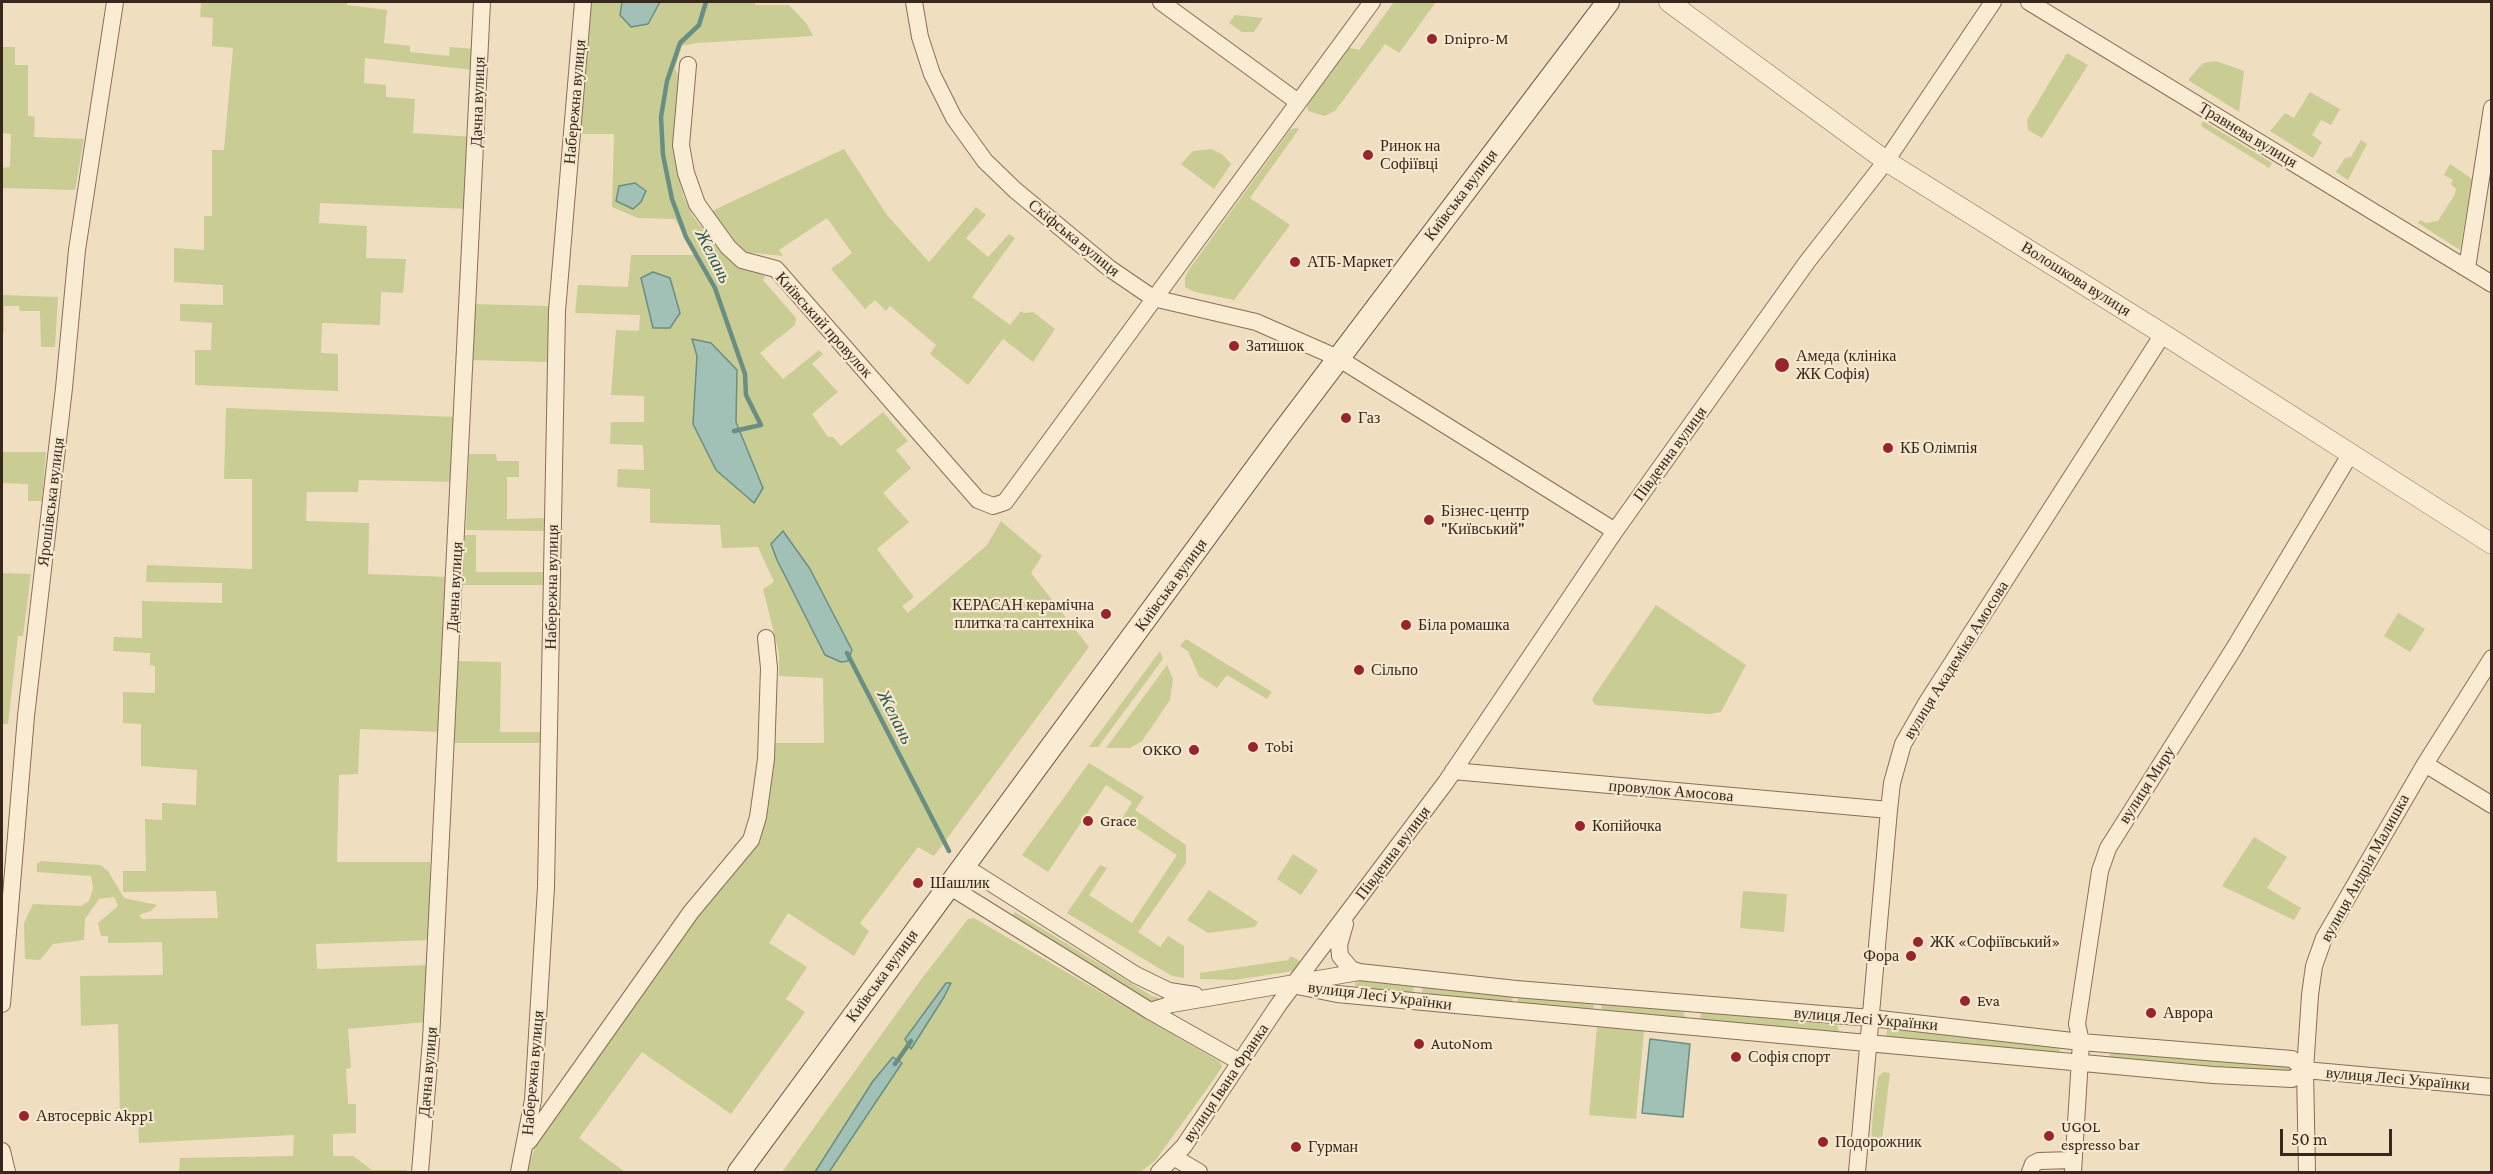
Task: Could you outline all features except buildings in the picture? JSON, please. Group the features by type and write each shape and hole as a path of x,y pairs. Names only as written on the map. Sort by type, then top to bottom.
{"main road":[{"name":"Київська вулиця","path":"739,1173 1338,358 1608,2"}],"street":[{"name":"Ярошівська вулиця","path":"2,1004 26,716 63,400 77,250 115,2"},
{"name":"Дачна вулиця","path":"420,1173 435,981 482,2"},
{"name":"Набережна вулиця","path":"519,1173 533,1100 546,887 551,742 557,311 583,2"},
{"name":"Скіфська вулиця","path":"914,2 920,37 932,74 954,118 986,161 1015,190 1109,268 1153,298 1256,322 1338,358 1615,531"},
{"path":"1161,2 1298,102"},
{"path":"1153,298 1372,2"},
{"name":"Волошкова вулиця","path":"1669,2 1886,161 2492,544"},
{"name":"Південна вулиця","path":"1292,985 1453,771 1615,531 1807,262 1886,161 1993,2"},
{"name":"Травнева вулиця","path":"2029,2 2492,284"},
{"name":"Київський провулок","path":"688,65 681,145 686,173 697,204 728,247 742,260 776,269 978,500 993,506 1005,502 1153,298"},
{"path":"2467,268 2492,108"},
{"name":"вулиця Академіка Амосова","path":"1857,1173 1889,810 1892,783 1904,744 1928,702 2163,334"},
{"name":"вулиця Миру","path":"2030,1173 2033,1164 2039,1161 2073,1166 2080,1041 2077,1024 2100,871 2108,848 2233,650 2351,453"},
{"path":"526,1144 691,912 751,840 758,817 766,759 769,668 766,638"},
{"name":"вулиця Андрія Малишка","path":"2307,1173 2305,1070 2314,966 2324,939 2425,764 2492,658"},
{"path":"2425,764 2492,805"},
{"name":"провулок Амосова","path":"1453,771 1889,810"},
{"path":"964,866 1136,975 1169,991 1208,998"},
{"path":"949,886 1150,1011 1240,1062"},
{"name":"Південна вулиця","path":"1351,909 1341,933 1340,956 1351,969 1359,972"},
{"path":"1355,996 1349,983 1359,972"},
{"name":"вулиця Лесі Українки","path":"1292,985 1359,972 2292,1059 2305,1070 2492,1087"},
{"path":"1150,1011 1172,1004 1292,985"},
{"name":"вулиця Лесі Українки","path":"1292,985 1355,996 2079,1064 2292,1079 2305,1070"},
{"name":"вулиця Івана Франка","path":"1199,1173 1175,1158 1292,985"},
{"path":"1685,1028 1692,1017 1688,1004"},
{"path":"2,1150 6,1173"},
{"path":"1160,1173 1175,1158"},
{"path":"2,1167 6,1173"}],"green space":[{"path":"201,2 347,2 347,5 387,10 384,43 410,46 410,52 449,56 450,47 474,49 473,70 365,58 364,83 386,85 386,97 415,99 413,133 473,137 470,209 320,203 319,223 367,226 366,258 406,259 403,293 381,292 380,325 322,323 321,353 338,354 338,391 195,385 195,350 211,350 212,323 180,321 180,304 223,305 223,285 174,282 174,248 204,250 204,216 212,216 212,150 224,150 233,48 212,46 213,18 200,17"},
{"path":"590,2 622,2 620,15 648,24 660,2 755,2 755,5 789,5 806,23 813,36 696,43 682,46 675,69 681,80 673,150 683,195 693,216 715,245 732,262 765,276 763,280 796,318 795,325 760,353 783,379 819,350 823,354 812,364 838,392 812,414 828,437 833,437 841,446 883,412 908,441 896,450 911,468 883,493 909,522 877,549 914,597 902,606 908,613 987,545 1001,521 1042,556 1031,573 1089,647 934,856 918,847 860,923 869,931 854,956 788,913 769,943 807,967 786,999 805,1012 731,1114 642,1052 579,1138 625,1172 527,1172 535,1146 697,917 759,835 768,809 774,743 824,743 823,678 779,676 779,653 763,589 774,582 758,547 722,548 720,525 650,523 650,489 617,487 618,469 644,470 643,445 610,444 611,422 644,422 644,396 611,395 616,330 639,331 640,315 575,313 578,285 628,287 631,255 694,255 675,219 638,218 612,207 614,134 578,134","holes":["697,356 737,370 736,422 763,488 693,424","783,531 810,569 825,655 771,544"]},
{"path":"1394,2 1436,2 1399,53 1385,44 1335,111 1324,116 1308,111 1307,105 1347,47 1359,50"},
{"path":"1235,15 1263,18 1254,32 1242,32 1229,23"},
{"path":"2,47 15,47 15,65 28,65 28,116 35,117 34,137 84,139 75,190 2,188 2,168 10,167 11,134 2,133"},
{"path":"2067,53 2088,65 2042,138 2028,130 2027,120"},
{"path":"2216,61 2244,71 2239,112 2188,80 2203,63"},
{"path":"2310,92 2340,109 2331,125 2321,120 2312,135 2322,142 2313,158 2270,131 2285,113 2294,118"},
{"path":"2203,121 2272,163 2269,168 2201,126"},
{"path":"1299,129 1250,198 1290,225 1234,300 1195,292 1185,287 1188,271 1290,130"},
{"path":"2361,140 2367,144 2348,180 2336,172 2345,158 2351,157"},
{"path":"844,149 887,215 929,262 976,207 986,215 966,238 988,257 1009,234 1015,238 972,297 1010,325 1021,311 1033,312 1055,329 1033,362 1003,339 968,385 930,354 936,345 890,306 886,311 875,300 865,309 831,269 852,253 827,218 779,250 783,256 743,252 712,211"},
{"path":"1212,149 1223,155 1231,164 1214,189 1181,164 1193,151"},
{"path":"2450,164 2472,179 2460,250 2418,223 2420,220 2426,223 2438,221 2455,194 2456,189 2451,184 2453,180 2444,175"},
{"path":"2,295 58,297 55,347 41,347 40,311 20,311 19,306 4,306 4,333 2,333"},
{"path":"473,304 549,306 547,362 469,360"},
{"path":"226,408 457,417 456,482 359,480 358,492 307,492 306,521 369,523 368,574 451,577 440,732 360,729 358,774 339,775 337,862 430,862 431,940 316,944 317,969 429,965 426,1022 348,1029 351,1068 346,1069 348,1104 356,1104 356,1133 333,1134 333,1156 353,1156 372,1170 407,1170 407,1172 179,1172 180,1158 293,1156 294,1135 139,1143 138,1115 120,1115 118,1024 81,1026 80,976 163,975 162,942 108,943 108,936 101,936 98,923 118,906 114,897 99,899 85,919 84,940 53,944 40,960 25,959 24,923 33,904 81,906 89,901 93,888 91,876 37,872 37,864 41,861 100,865 108,871 124,898 157,905 151,911 139,915 142,919 218,918 216,891 123,892 123,871 146,871 145,819 162,820 162,803 196,805 197,770 141,766 141,724 123,723 123,692 155,693 155,666 150,665 150,653 113,651 114,637 142,638 142,601 222,603 222,583 146,582 147,565 252,569 252,479 224,479"},
{"path":"2,452 46,452 42,501 28,501 28,484 2,483"},
{"path":"469,454 496,454 497,461 519,461 519,477 507,477 507,519 545,518 544,531 466,530"},
{"path":"465,535 476,535 476,572 544,572 543,585 462,585"},
{"path":"2,573 31,574 23,636 18,636 8,724 2,724"},
{"path":"1656,605 1746,665 1721,712 1710,714 1595,705 1592,699"},
{"path":"2398,613 2425,629 2410,652 2384,636"},
{"path":"1186,639 1272,692 1267,699 1227,675 1217,688 1199,676 1188,651 1180,646"},
{"path":"1160,651 1163,659 1098,747 1089,747"},
{"path":"457,661 501,662 500,732 541,732 540,743 452,743"},
{"path":"1167,665 1173,679 1170,700 1142,741 1130,748 1106,748"},
{"path":"1089,763 1144,797 1135,810 1186,845 1186,863 1138,932 1160,947 1168,936 1184,946 1184,978 1172,976 1067,913 1100,865 1107,868 1089,895 1132,923 1177,855 1122,819 1132,802 1106,785 1048,872 1022,855"},
{"path":"2254,837 2287,857 2267,888 2301,908 2294,920 2222,886"},
{"path":"1293,854 1318,870 1301,895 1277,879"},
{"path":"1209,890 1258,922 1255,927 1208,933 1187,920"},
{"path":"1743,891 1787,894 1784,932 1740,928"},
{"path":"1015,912 1157,997 1159,1001 1154,1004 1010,918"},
{"path":"974,918 1220,1062 1222,1067 1155,1161 1140,1172 782,1172 920,981 968,919"},
{"path":"1291,956 1300,961 1294,971 1234,980 1200,979 1200,973 1288,960"},
{"path":"1356,980 1414,983 1413,995 1361,990 1355,985"},
{"path":"1423,984 1513,992 1512,1003 1422,995"},
{"path":"1518,994 1594,1002 1593,1011 1518,1004"},
{"path":"1602,1003 1683,1010 1685,1018 1683,1021 1601,1013"},
{"path":"1701,1012 1837,1024 1839,1031 1837,1035 1700,1023"},
{"path":"1597,1027 1644,1031 1636,1119 1589,1115"},
{"path":"1887,1029 2059,1046 2060,1053 1886,1039"},
{"path":"2110,1053 2289,1066 2292,1071 2109,1061"},
{"path":"1883,1072 1890,1073 1881,1148 1875,1148 1871,1144 1873,1112 1878,1077"}],"water":[{"path":"622,2 660,2 648,24 631,27 620,15"},
{"path":"635,183 646,191 641,202 633,209 616,201 619,186"},
{"path":"653,272 670,278 680,313 670,328 653,328 641,278"},
{"path":"692,339 711,343 737,370 736,422 763,488 754,503 716,470 693,424 697,356"},
{"path":"783,531 810,569 852,650 848,661 841,662 825,655 777,560 771,544"},
{"path":"946,983 951,983 911,1049 905,1039"},
{"path":"1650,1039 1690,1044 1683,1117 1642,1113"},
{"path":"893,1057 902,1063 829,1172 815,1172 873,1081"}],"waterway":[{"name":"Желань","path":"706,2 699,25 680,43 667,81 661,117 663,155 672,199 686,237 715,288 745,374 746,395 761,425 734,431"},
{"name":"Желань","path":"847,653 949,851"},
{"name":"Желань","path":"895,1064 911,1041"}],"place":[{"name":"Dnipro-M","path":"1432,39"},
{"name":"Ринок на Софіївці","path":"1368,155"},
{"name":"АТБ-Маркет","path":"1295,262"},
{"name":"Затишок","path":"1234,346"},
{"name":"Амеда (клініка ЖК Софія)","path":"1782,365"},
{"name":"Газ","path":"1346,418"},
{"name":"КБ Олімпія","path":"1888,448"},
{"name":"Бізнес-центр \"Київський\"","path":"1429,520"},
{"name":"КЕРАСАН керамічна плитка та сантехніка","path":"1106,614"},
{"name":"Біла ромашка","path":"1406,625"},
{"name":"Сільпо","path":"1359,670"},
{"name":"Tobi","path":"1253,747"},
{"name":"OKKO","path":"1194,750"},
{"name":"Grace","path":"1088,821"},
{"name":"Копійочка","path":"1580,826"},
{"name":"Шашлик","path":"918,883"},
{"name":"ЖК «Софіївський»","path":"1918,942"},
{"name":"Фора","path":"1911,956"},
{"name":"Eva","path":"1965,1001"},
{"name":"Аврора","path":"2151,1013"},
{"name":"AutoNom","path":"1419,1044"},
{"name":"Софія спорт","path":"1736,1057"},
{"name":"Автосервіс Akpp1","path":"24,1116"},
{"name":"UGOL espresso bar","path":"2049,1136"},
{"name":"Подорожник","path":"1823,1142"},
{"name":"Гурман","path":"1296,1147"}]}
